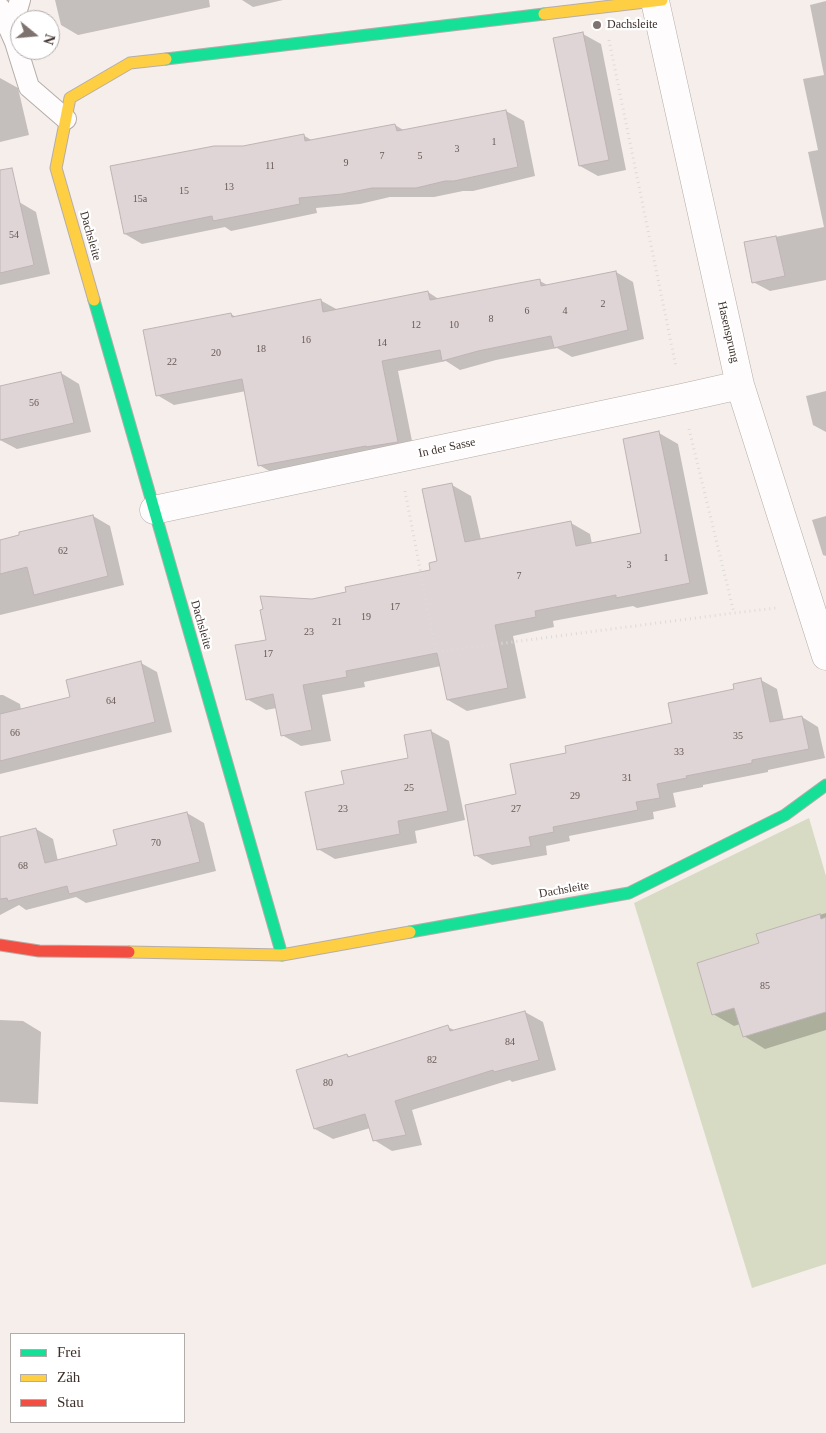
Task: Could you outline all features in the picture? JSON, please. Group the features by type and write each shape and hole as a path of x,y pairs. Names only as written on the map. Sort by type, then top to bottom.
{"street":[{"name":"Dachsleite","path":"282,955 56,168 70,98 130,64 657,0"},
{"name":"Hasensprung","path":"657,0 740,384 826,656"},
{"name":"In der Sasse","path":"154,510 740,384"},
{"name":"Dachsleite","path":"0,945 39,952 282,955 629,893 785,815 826,785"}],"lane":[{"path":"20,0 17,10 4,17 29,86 66,119"}],"path":[{"path":"602,7 682,398 734,612"},
{"path":"399,458 436,652 734,612 809,605"}],"green space":[{"path":"809,818 826,876 826,1264 752,1288 634,903"}],"building":[{"path":"583,32 609,160 579,166 553,38"},
{"path":"506,110 518,167 416,188 372,188 342,194 299,198 300,204 213,221 212,216 124,234 110,166 214,146 243,146 304,134 305,141 395,124 397,131"},
{"path":"12,168 34,265 0,273 0,170"},
{"path":"776,236 785,276 752,283 744,242"},
{"path":"616,271 628,330 554,348 551,336 478,351 442,361 440,350 382,361 398,442 258,466 242,379 156,396 143,330 231,313 232,317 321,299 323,312 428,291 430,300 540,279 541,286"},
{"path":"61,372 74,423 0,440 0,386"},
{"path":"659,431 690,583 616,598 616,595 535,611 536,617 495,625 508,688 447,700 437,653 346,671 347,677 303,685 312,730 281,736 273,694 246,700 235,645 266,640 260,610 263,609 260,596 312,599 346,592 345,587 430,570 429,563 437,561 422,489 452,483 465,542 571,521 576,546 641,533 623,439"},
{"path":"93,515 108,576 34,595 27,567 0,574 0,540 19,535 19,532"},
{"path":"141,661 155,722 0,761 0,714 70,697 66,680"},
{"path":"761,678 770,722 802,716 809,749 752,760 752,763 686,776 687,778 657,784 660,798 636,802 638,810 553,827 554,832 529,837 531,846 474,856 465,805 516,794 510,764 566,753 565,746 672,723 668,703 734,689 733,684"},
{"path":"431,730 448,811 398,821 400,834 317,850 305,792 344,784 341,771 408,758 404,735"},
{"path":"187,812 200,862 69,894 67,886 8,901 7,898 0,899 0,837 36,828 45,863 117,845 113,830"},
{"path":"820,914 821,919 826,917 826,1012 743,1037 734,1008 712,1015 697,963 759,943 756,934"},
{"path":"525,1011 539,1060 494,1072 493,1070 395,1101 406,1135 373,1141 365,1114 314,1129 296,1070 347,1054 348,1057 448,1025 450,1031"}],"traffic: fast":[{"path":"166,59 544,14"},
{"path":"94,300 282,955"},
{"path":"410,932 629,893 785,815 826,785"}],"traffic: slow":[{"path":"544,14 662,0"},
{"path":"94,300 56,168 70,98 130,63 166,59"},
{"path":"129,952 282,955 410,932"}],"traffic: jam":[{"path":"0,945 39,951 129,952"}],"place":[{"name":"Dachsleite","path":"597,25"}]}
